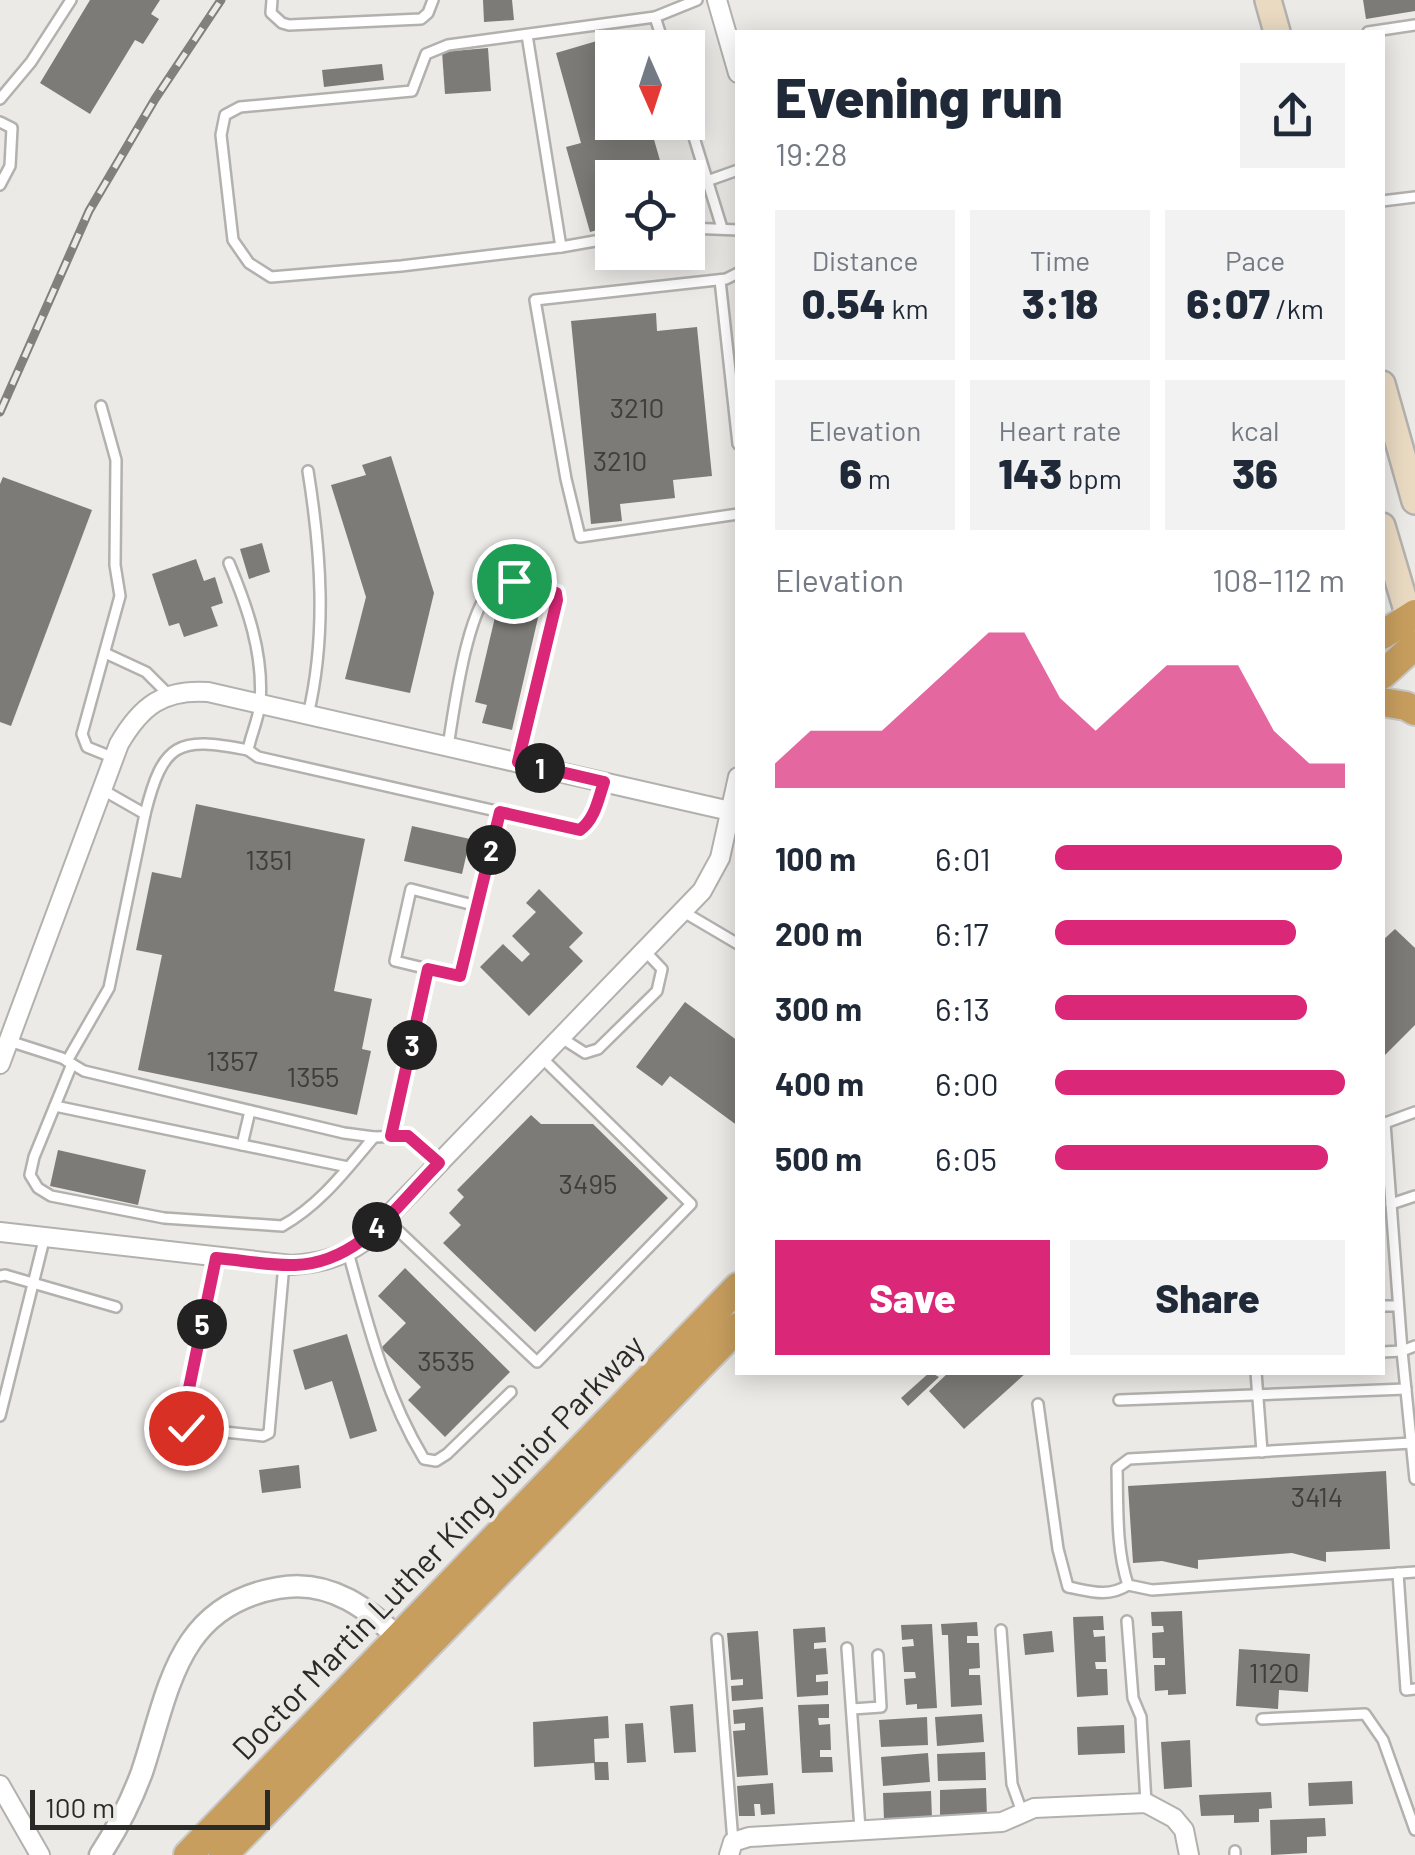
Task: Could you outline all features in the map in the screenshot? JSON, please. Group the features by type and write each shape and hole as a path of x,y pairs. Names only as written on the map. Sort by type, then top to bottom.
{"highway":[{"path":"1385,635 1413,629"},
{"path":"1385,670 1413,629"},
{"path":"1385,702 1415,711"},
{"name":"Doctor Martin Luther King Junior Parkway","path":"188,1855 735,1291"},
{"name":"Doctor Martin Luther King Junior Parkway","path":"223,1855 735,1330"}],"main road":[{"path":"1268,0 1276,30"},
{"path":"1385,395 1415,500"},
{"path":"1385,536 1413,629"}],"street":[{"path":"717,0 735,62"},
{"path":"0,1064 114,758 130,725 143,709 170,696 208,692 730,811"},
{"path":"0,1232 44,1240 284,1264 314,1263 348,1252 439,1163 713,874 735,790"},
{"path":"100,1855 121,1823 141,1776 173,1671 186,1644 221,1610 242,1597 270,1589 313,1586 340,1594 380,1620 418,1656"},
{"path":"0,1785 40,1855"},
{"path":"731,1848 750,1836 1002,1822 1034,1808 1146,1803 1174,1818 1184,1830 1189,1855"}],"lane":[{"path":"0,98 31,62 71,0"},
{"path":"272,0 272,13 289,25 421,19 433,0"},
{"path":"595,241 271,277 250,263 234,240 221,135 225,115 240,108 412,91 426,54 448,45 655,17 697,0"},
{"path":"655,17 659,30"},
{"path":"1381,30 1415,25"},
{"path":"528,35 562,247"},
{"path":"0,122 12,128 10,166 0,185"},
{"path":"695,140 722,228"},
{"path":"708,181 735,171"},
{"path":"1386,203 1415,197"},
{"path":"705,228 735,230"},
{"path":"735,274 720,280 535,300 555,422 580,537 735,514"},
{"path":"720,280 735,417"},
{"path":"101,406 116,460 115,565 120,596 82,734 87,747 114,758"},
{"path":"308,471 320,564 320,608 318,676 308,715"},
{"path":"229,562 248,607 256,653 260,704 248,750"},
{"path":"448,747 464,658 483,598 504,582 527,582 556,593 557,600 518,762"},
{"path":"106,654 146,672 170,696"},
{"path":"374,1137 324,1194 282,1226 132,1213 51,1196 38,1188 30,1175 70,1062 109,988 145,814 163,762 182,745 206,741 580,830 594,813 604,782"},
{"path":"102,790 145,814"},
{"path":"478,906 411,889 395,961 460,976 478,906 500,812"},
{"path":"682,911 735,942"},
{"path":"560,1037 585,1053 598,1049 657,991 662,969 644,950"},
{"path":"391,1136 428,969"},
{"path":"9,1040 84,1071 250,1111 374,1137 408,1136 439,1163"},
{"path":"385,1218 537,1362 692,1204 542,1056"},
{"path":"55,1106 348,1167"},
{"path":"242,1145 250,1111"},
{"path":"1385,1123 1415,1112"},
{"path":"1385,1163 1415,1479"},
{"path":"1388,1209 1415,1196"},
{"path":"0,1416 44,1240"},
{"path":"348,1252 384,1379 403,1425 424,1459 436,1461 447,1454 511,1392"},
{"path":"1385,1256 1395,1256"},
{"path":"216,1258 182,1422 186,1428 263,1436 268,1433 284,1264"},
{"path":"0,1276 116,1307"},
{"path":"1385,1306 1398,1306"},
{"path":"1385,1352 1415,1346"},
{"path":"1256,1375 1262,1452"},
{"path":"1119,1400 1406,1390"},
{"path":"1038,1404 1058,1549 1068,1587 1101,1594 1117,1592 1128,1585 1152,1590 1415,1572"},
{"path":"1128,1585 1122,1566 1117,1468 1128,1460 1412,1443"},
{"path":"1398,1574 1406,1690 1415,1689"},
{"path":"1127,1620 1132,1698 1141,1718 1146,1803"},
{"path":"1001,1630 1012,1784 1023,1815"},
{"path":"717,1639 731,1848"},
{"path":"847,1648 860,1829"},
{"path":"852,1710 881,1708 878,1655"},
{"path":"1262,1719 1366,1714 1383,1740 1415,1830"}],"building":[{"path":"90,0 160,0 151,14 159,19 143,44 135,40 90,114 40,83"},
{"path":"483,0 512,0 514,20 484,22"},
{"path":"1363,0 1415,0 1415,11 1366,19"},
{"path":"595,42 595,140 654,140 660,160 595,160 595,231 590,232 566,147 581,143 556,53"},
{"path":"488,48 491,91 445,94 442,52"},
{"path":"382,64 384,80 324,87 322,70"},
{"path":"656,313 657,331 697,327 712,476 673,480 675,498 620,504 622,521 591,524 571,321"},
{"path":"391,456 434,593 410,693 345,679 366,597 331,485 366,475 362,465"},
{"path":"3,477 92,510 11,726 0,722"},
{"path":"262,543 270,572 249,579 240,549"},
{"path":"196,559 204,581 215,577 223,603 211,607 218,626 184,637 179,623 169,626 152,574"},
{"path":"500,596 541,605 512,730 482,723 487,705 475,702"},
{"path":"196,804 365,839 334,991 372,999 362,1049 371,1051 357,1115 138,1070 162,955 136,950 152,872 181,878"},
{"path":"412,826 470,839 462,874 404,861"},
{"path":"539,889 583,933 569,947 583,961 529,1016 480,967 503,944 522,962 530,954 512,936 536,912 526,903"},
{"path":"1395,929 1415,948 1415,1025 1385,1055 1385,938"},
{"path":"685,1002 735,1039 735,1124 670,1076 662,1086 636,1067"},
{"path":"531,1115 541,1124 593,1124 668,1198 535,1332 443,1243 461,1225 449,1213 464,1197 457,1190"},
{"path":"58,1150 146,1170 138,1205 50,1186"},
{"path":"405,1268 510,1372 445,1437 408,1400 421,1387 381,1348 406,1323 378,1296"},
{"path":"347,1334 377,1431 350,1439 332,1381 305,1390 293,1350"},
{"path":"927,1375 939,1377 908,1406 901,1398"},
{"path":"946,1375 1024,1375 964,1429 929,1391"},
{"path":"299,1465 301,1488 262,1493 259,1470"},
{"path":"1386,1471 1390,1549 1326,1552 1326,1562 1292,1553 1198,1560 1198,1569 1162,1561 1133,1563 1128,1486"},
{"path":"1182,1611 1186,1694 1168,1695 1168,1690 1155,1691 1154,1665 1165,1665 1165,1658 1153,1658 1152,1633 1164,1632 1163,1626 1152,1626 1151,1612"},
{"path":"1103,1616 1104,1630 1093,1630 1094,1637 1105,1636 1106,1662 1095,1662 1096,1669 1107,1669 1108,1695 1077,1697 1073,1617"},
{"path":"977,1622 978,1636 967,1636 967,1643 979,1643 980,1668 969,1669 969,1675 980,1675 982,1705 951,1707 948,1635 942,1635 941,1624"},
{"path":"932,1624 937,1708 917,1709 917,1704 906,1705 904,1679 916,1678 915,1672 904,1672 902,1647 914,1646 913,1639 902,1640 901,1625"},
{"path":"825,1627 826,1642 814,1643 814,1649 826,1648 828,1674 816,1675 816,1682 828,1681 828,1695 797,1697 793,1629"},
{"path":"758,1631 763,1699 732,1701 731,1686 743,1685 743,1679 731,1680 727,1633"},
{"path":"1052,1631 1054,1652 1025,1655 1023,1634"},
{"path":"1239,1649 1310,1654 1308,1692 1279,1690 1278,1709 1236,1706"},
{"path":"693,1704 696,1752 674,1753 670,1706"},
{"path":"829,1704 829,1718 818,1718 819,1725 830,1724 831,1750 820,1750 820,1757 832,1757 833,1772 802,1773 798,1705"},
{"path":"763,1707 768,1775 737,1777 733,1731 745,1730 745,1723 734,1724 733,1710"},
{"path":"982,1714 984,1742 937,1746 935,1717"},
{"path":"608,1716 609,1738 594,1739 595,1762 608,1762 609,1780 595,1780 594,1763 534,1767 533,1722"},
{"path":"927,1717 928,1745 881,1747 879,1720"},
{"path":"643,1723 646,1762 627,1763 625,1724"},
{"path":"1124,1725 1125,1753 1078,1755 1077,1727"},
{"path":"1190,1740 1192,1787 1164,1789 1161,1742"},
{"path":"985,1752 986,1780 938,1781 937,1754"},
{"path":"928,1753 930,1782 883,1786 881,1757"},
{"path":"1352,1781 1353,1804 1309,1806 1308,1783"},
{"path":"773,1783 775,1814 761,1815 760,1804 754,1804 755,1816 739,1816 737,1786"},
{"path":"986,1788 987,1817 940,1818 940,1790"},
{"path":"931,1791 932,1819 884,1821 883,1793"},
{"path":"1271,1792 1272,1808 1259,1809 1259,1822 1234,1823 1234,1815 1201,1816 1199,1795"},
{"path":"1325,1818 1326,1836 1307,1837 1307,1853 1271,1855 1270,1820"}],"railway":[{"path":"0,412 89,211 155,99 221,0"}],"route":[{"path":"186,1428 182,1422 216,1258 292,1265 332,1259 362,1242 439,1163 408,1136 391,1136 428,969 460,976 500,812 580,830 594,813 604,782 518,762 557,600 556,593 548,589 514,581"}]}
